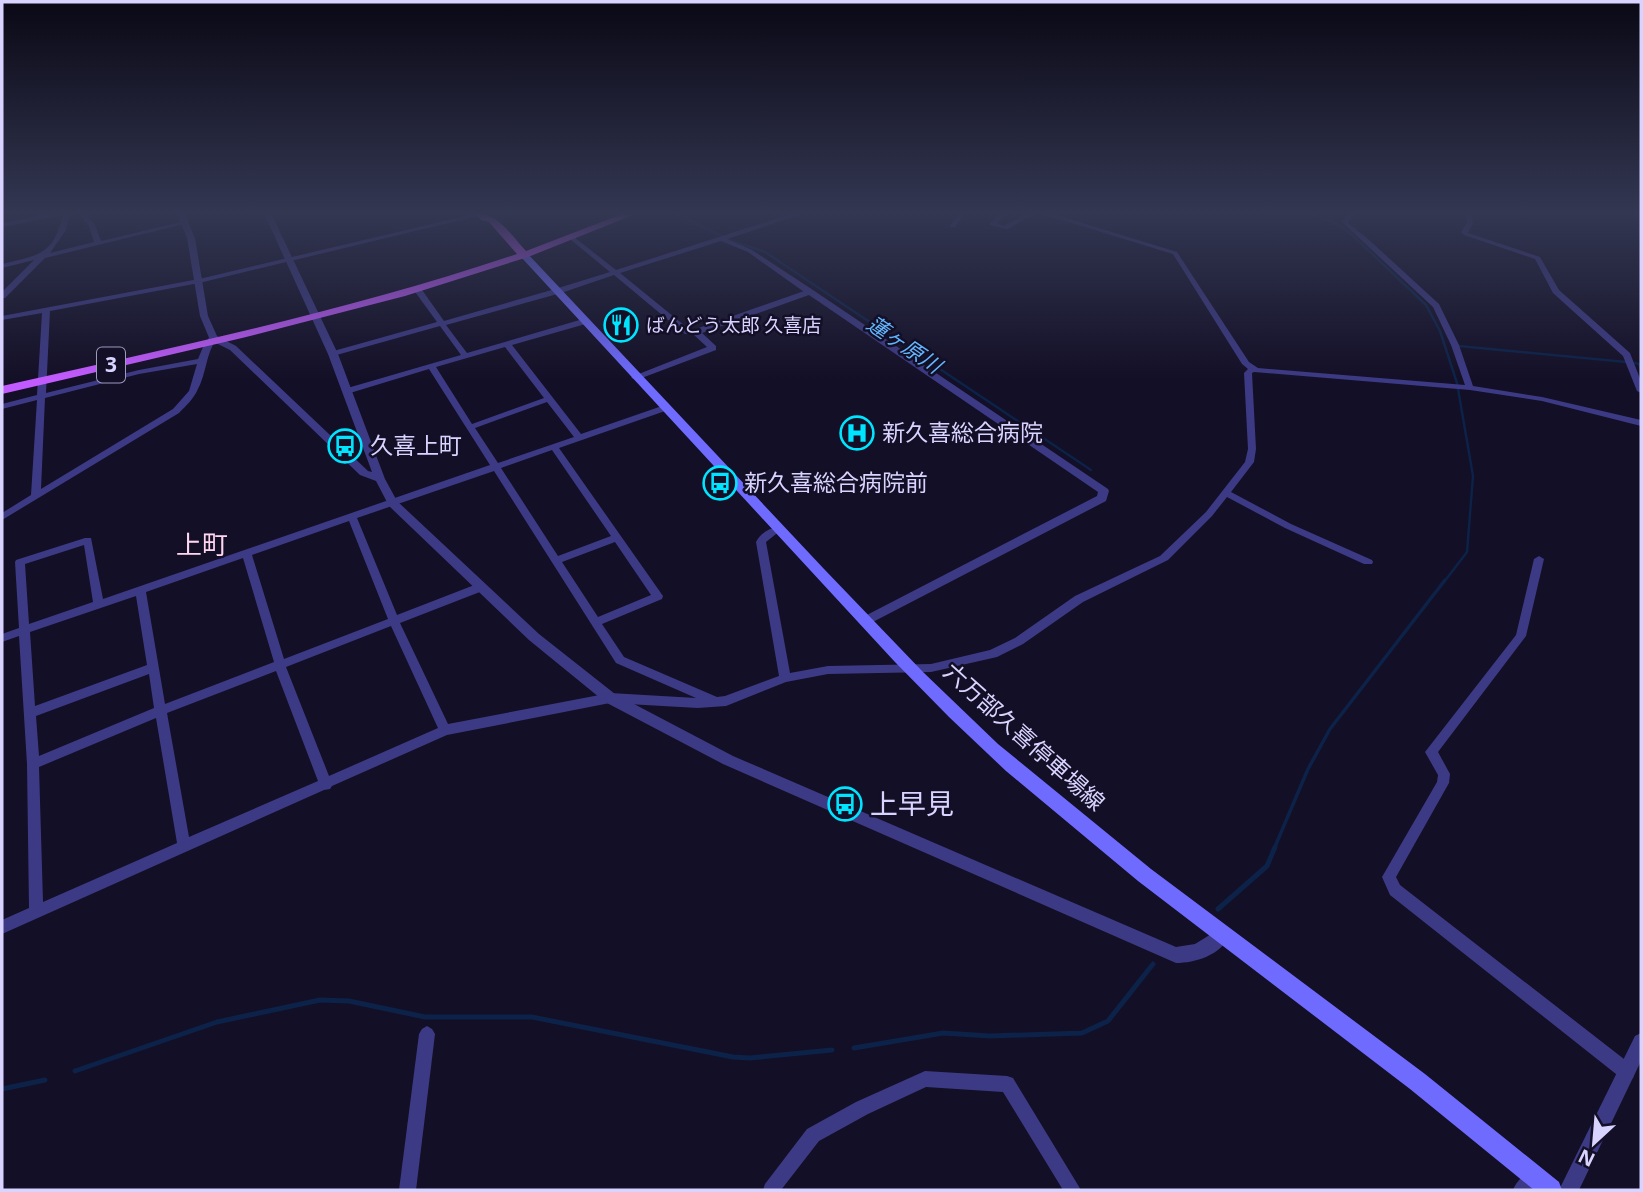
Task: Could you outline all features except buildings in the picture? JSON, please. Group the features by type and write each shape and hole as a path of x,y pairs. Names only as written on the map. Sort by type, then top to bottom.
{"main road":[{"name":"3","path":"315,315 470,269"},
{"name":"3","path":"2,388 315,315 417,289 477,269"},
{"name":"六万部久喜停車場線","path":"538,269 776,530 978,736 1060,808 1221,936 1405,1072 1536,1186"}],"street":[{"path":"2,296 29,269"},
{"path":"197,269 204,316 214,340 252,366 364,473 380,479"},
{"path":"2,318 253,269"},
{"path":"294,269 333,354 380,479 393,503 562,661 610,698 728,760 1176,955 1191,956 1204,950 1221,936"},
{"path":"610,269 688,332 696,332 810,292"},
{"path":"333,354 629,269"},
{"path":"776,269 1104,491 1102,498 864,621"},
{"path":"1185,269 1246,364 1252,369 1463,387 1542,399 1641,423"},
{"path":"1396,269 1436,306 1455,345 1463,387"},
{"path":"1543,269 1550,283 1562,297 1627,355 1641,391"},
{"path":"417,289 465,356"},
{"path":"36,496 46,310"},
{"path":"347,391 586,321"},
{"path":"636,377 713,348 696,332"},
{"path":"3,516 176,411 194,393 205,348 214,340"},
{"path":"507,344 579,438"},
{"path":"2,406 139,372 203,361"},
{"path":"431,366 620,660 717,702"},
{"path":"2,927 326,785 444,730 610,698 726,701 785,678 828,670 931,668 993,654 1019,641 1079,599 1164,558 1226,493 1249,462 1252,449 1248,373 1252,369"},
{"path":"471,427 549,399"},
{"path":"2,638 665,408"},
{"path":"554,447 658,596 596,622"},
{"path":"1226,493 1288,526 1368,562"},
{"path":"352,517 394,621 444,730"},
{"path":"776,530 761,542 785,678"},
{"path":"557,560 617,538"},
{"path":"36,912 33,764 20,562 88,540 99,605"},
{"path":"247,554 281,665 326,785"},
{"path":"1539,558 1521,636 1431,752 1444,774 1443,783 1390,877 1395,890 1627,1072"},
{"path":"33,764 160,711 481,587"},
{"path":"140,590 184,846"},
{"path":"30,712 152,668"},
{"path":"407,1190 427,1034"},
{"path":"1569,1190 1641,1042"},
{"path":"771,1190 813,1135 925,1079 1007,1084 1073,1190"}],"waterway":[{"name":"蓮ヶ原川","path":"790,269 1091,470"},
{"path":"1388,269 1426,305 1440,331 1457,383 1473,476 1467,552 1444,582"},
{"path":"1459,346 1626,362"},
{"path":"1635,363 1639,364 1641,369"},
{"path":"1274,849 1308,769 1330,729 1445,580"},
{"path":"1218,909 1267,866 1275,847"},
{"path":"854,1048 943,1033 990,1036 1082,1033 1108,1021 1153,964"},
{"path":"75,1071 217,1022 320,1000 349,1001 425,1017 532,1017 733,1057 750,1058 832,1050"},
{"path":"2,1089 45,1080"}],"place":[{"name":"ばんどう太郎 久喜店","path":"621,325"},
{"name":"新久喜総合病院","path":"857,433"},
{"name":"久喜上町","path":"345,446"},
{"name":"新久喜総合病院前","path":"720,483"},
{"name":"上早見","path":"845,804"}],"district":[{"name":"上町","path":"202,545"}]}
